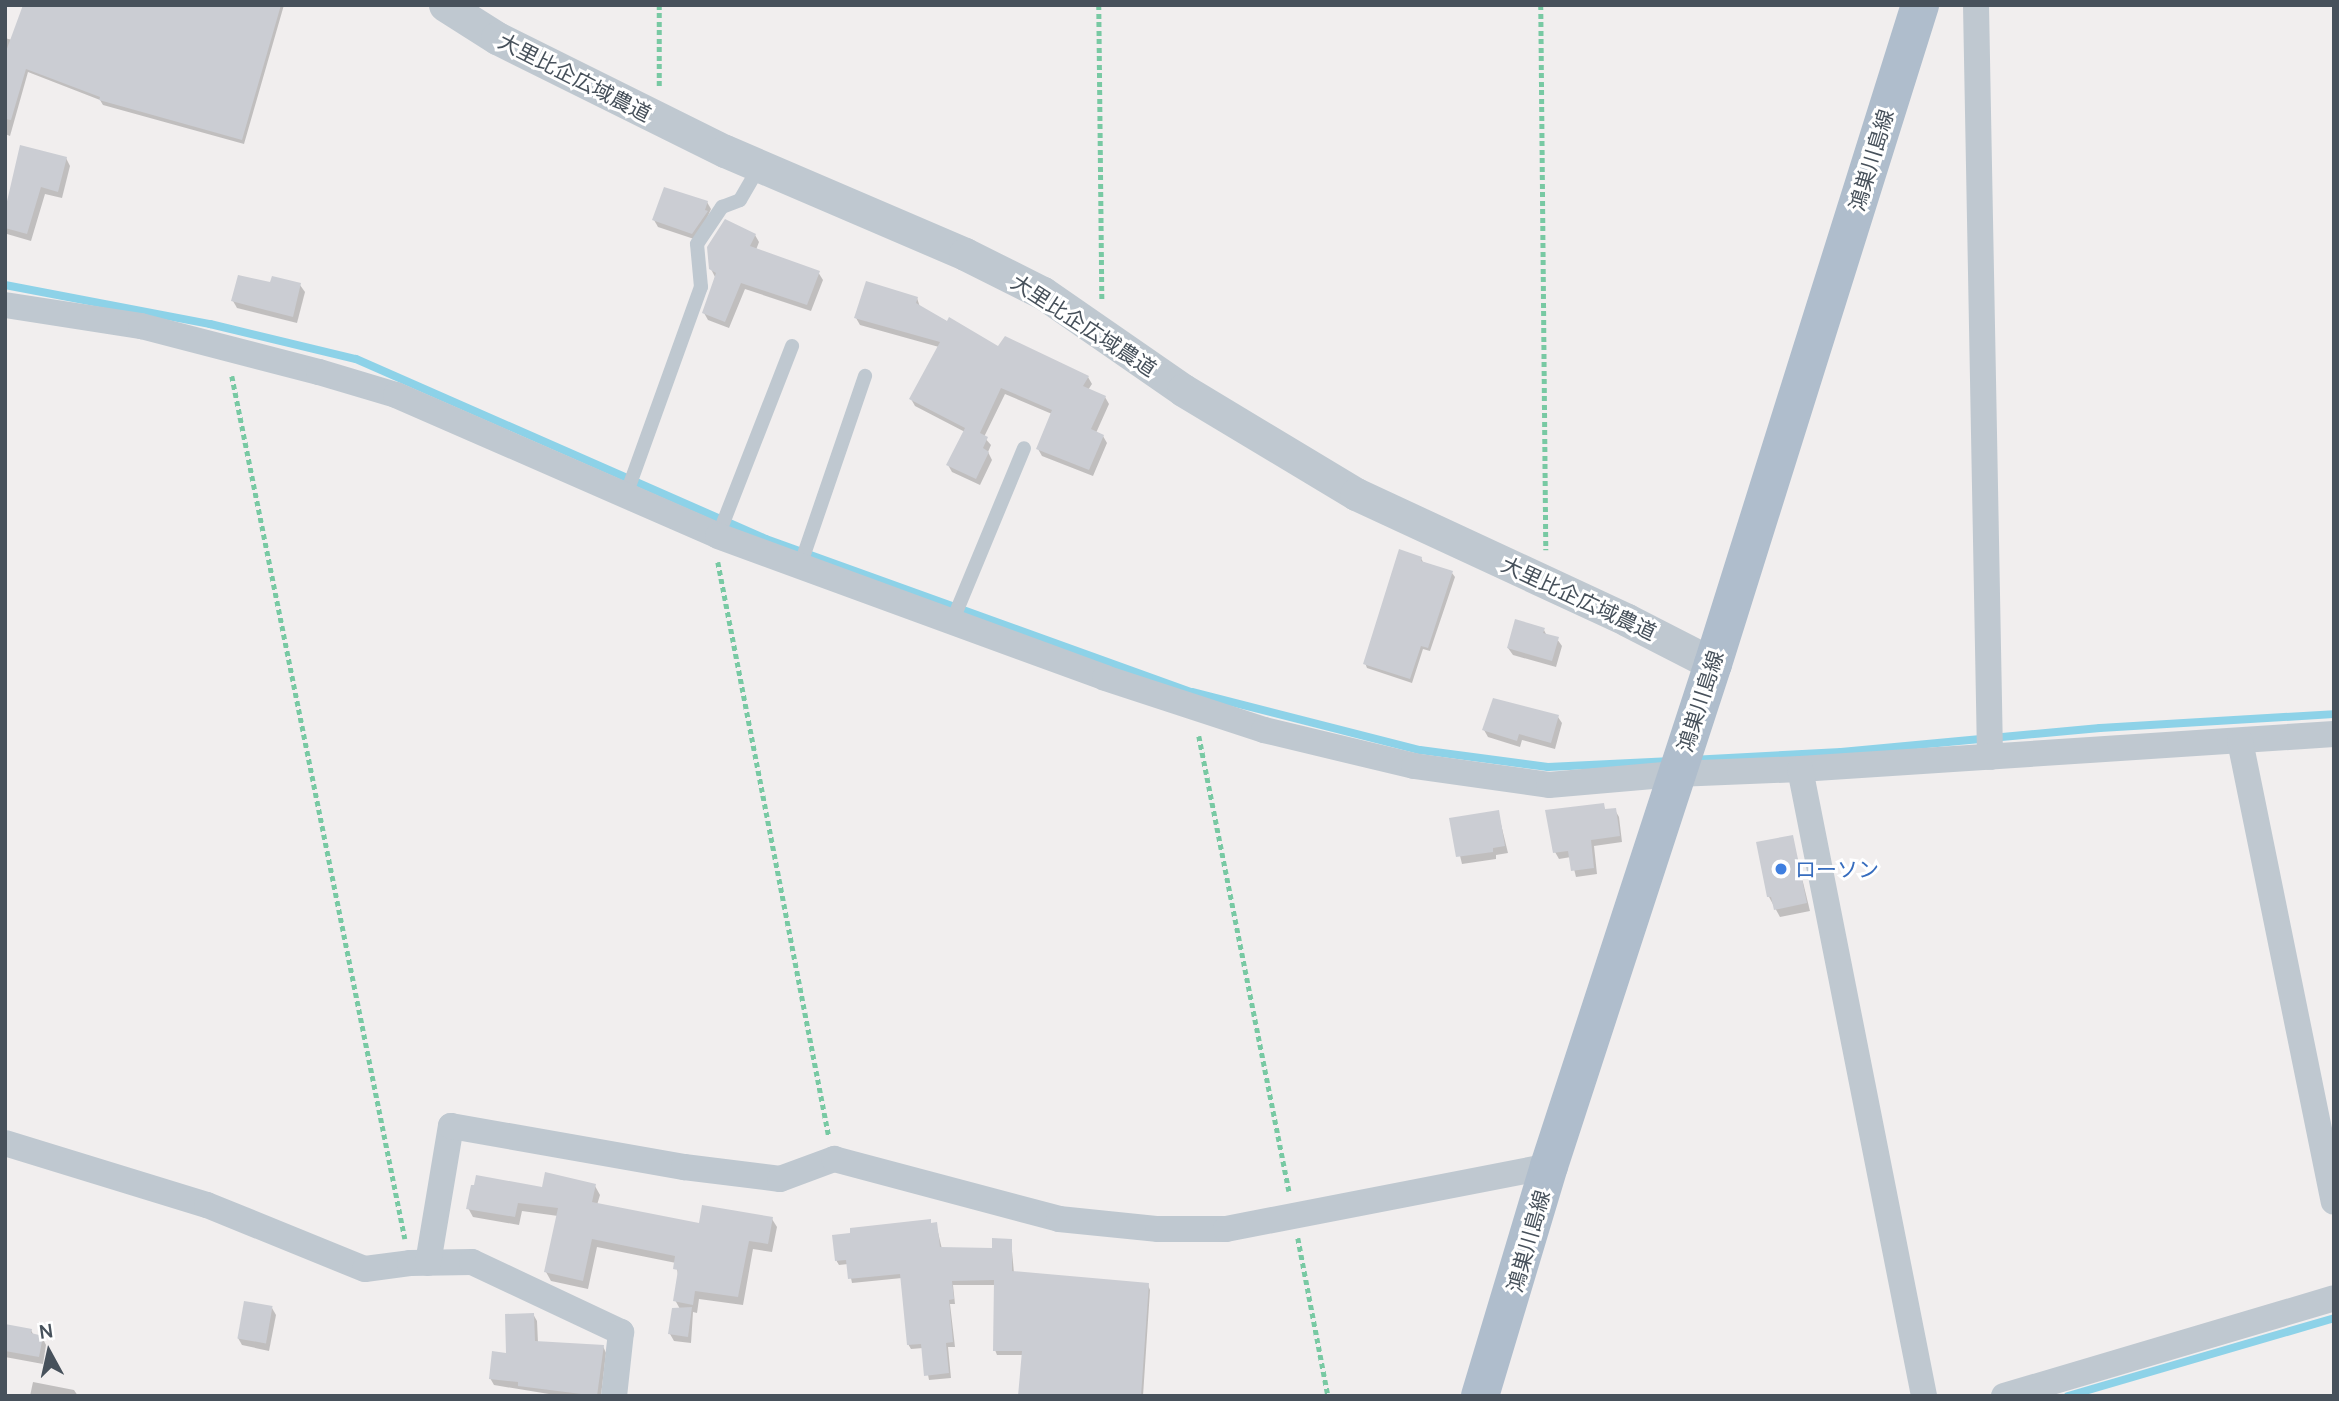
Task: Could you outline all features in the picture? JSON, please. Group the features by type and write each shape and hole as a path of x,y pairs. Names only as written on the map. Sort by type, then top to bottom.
{"main road":[{"name":"鴻巣川島線","path":"1480,1396 1549,1166 1713,664 1920,5"}],"street":[{"name":"大里比企広域農道","path":"445,5 497,38 659,119 760,166 965,254 1043,293 1183,390 1356,494 1546,582 1713,664"},
{"path":"1976,5 1990,757"},
{"path":"5,305 141,326 396,395 718,536 952,622 1194,708 1264,730 1414,766 1549,785 1676,774 1800,769 2334,734"},
{"path":"2241,741 2334,1202"},
{"path":"1800,769 1924,1396"},
{"path":"419,1263 451,1126 684,1167 780,1179 834,1159 1059,1219 1158,1229 1226,1229 1549,1166"},
{"path":"5,1143 207,1205 365,1269 419,1263 472,1262 621,1332 614,1396"},
{"path":"2004,1396 2334,1297"}],"lane":[{"path":"626,495 701,287 697,244 722,207 740,200 760,166"},
{"path":"718,536 792,346"},
{"path":"800,566 864,376"},
{"path":"952,622 1024,448"}],"path":[{"path":"659,5 659,119"},
{"path":"1098,5 1103,335"},
{"path":"1541,5 1546,582"},
{"path":"226,347 419,1263"},
{"path":"718,536 718,566 834,1159"},
{"path":"1194,708 1328,1395"}],"building":[{"path":"23,5 281,5 242,140 99,100 100,97 26,69 11,120 5,119 5,54"},
{"path":"20,145 67,157 58,192 41,187 27,234 5,228 5,210"},
{"path":"664,187 708,201 705,210 708,211 692,234 652,220"},
{"path":"725,219 756,234 750,246 820,271 807,305 741,283 725,322 702,313 716,273 709,269 707,247"},
{"path":"238,275 270,282 272,276 301,283 293,317 231,301"},
{"path":"866,281 918,297 916,303 947,321 949,317 998,346 1005,336 1089,376 1083,386 1106,396 1091,429 1104,435 1089,470 1036,449 1052,410 1001,388 980,433 988,437 983,448 989,452 976,479 946,465 965,428 909,399 940,342 854,318"},
{"path":"1399,549 1422,557 1421,561 1453,571 1428,648 1421,646 1410,679 1363,664"},
{"path":"1515,619 1545,628 1543,633 1559,637 1552,661 1507,648"},
{"path":"1493,698 1559,715 1551,743 1519,734 1517,741 1482,730"},
{"path":"1604,803 1605,809 1616,808 1620,836 1591,840 1594,868 1571,871 1568,851 1553,853 1545,810"},
{"path":"1499,810 1505,846 1493,848 1493,852 1456,857 1449,818"},
{"name":"ローソン","path":"1793,835 1807,903 1774,910 1771,897 1767,897 1756,842"},
{"path":"545,1172 596,1184 592,1202 699,1223 702,1205 773,1217 768,1244 749,1241 738,1297 695,1291 693,1305 673,1301 678,1270 673,1269 675,1256 592,1239 583,1281 544,1272 558,1208 518,1203 515,1217 466,1209 476,1175 542,1187"},
{"path":"931,1219 931,1223 937,1222 940,1247 992,1248 992,1238 1012,1239 1012,1271 1149,1283 1141,1396 1018,1396 1022,1351 993,1351 994,1280 952,1281 954,1299 949,1300 953,1342 946,1343 949,1373 924,1376 921,1344 907,1345 900,1274 848,1279 846,1260 835,1261 832,1235 850,1233 850,1228"},
{"path":"244,1301 273,1306 266,1343 237,1338"},
{"path":"692,1307 688,1337 668,1334 672,1308"},
{"path":"534,1313 535,1341 604,1345 597,1396 518,1386 518,1382 489,1379 492,1351 506,1353 505,1314"},
{"path":"5,1324 32,1329 31,1333 43,1336 39,1357 5,1351"}],"waterway":[{"path":"5,285 210,324 356,359 766,539 1192,692 1420,750 1548,767 1672,761"},
{"path":"1691,760 1841,752 2100,728 2334,714"},
{"path":"2068,1396 2334,1318"}],"place":[{"name":"ローソン","path":"1781,869"}]}
